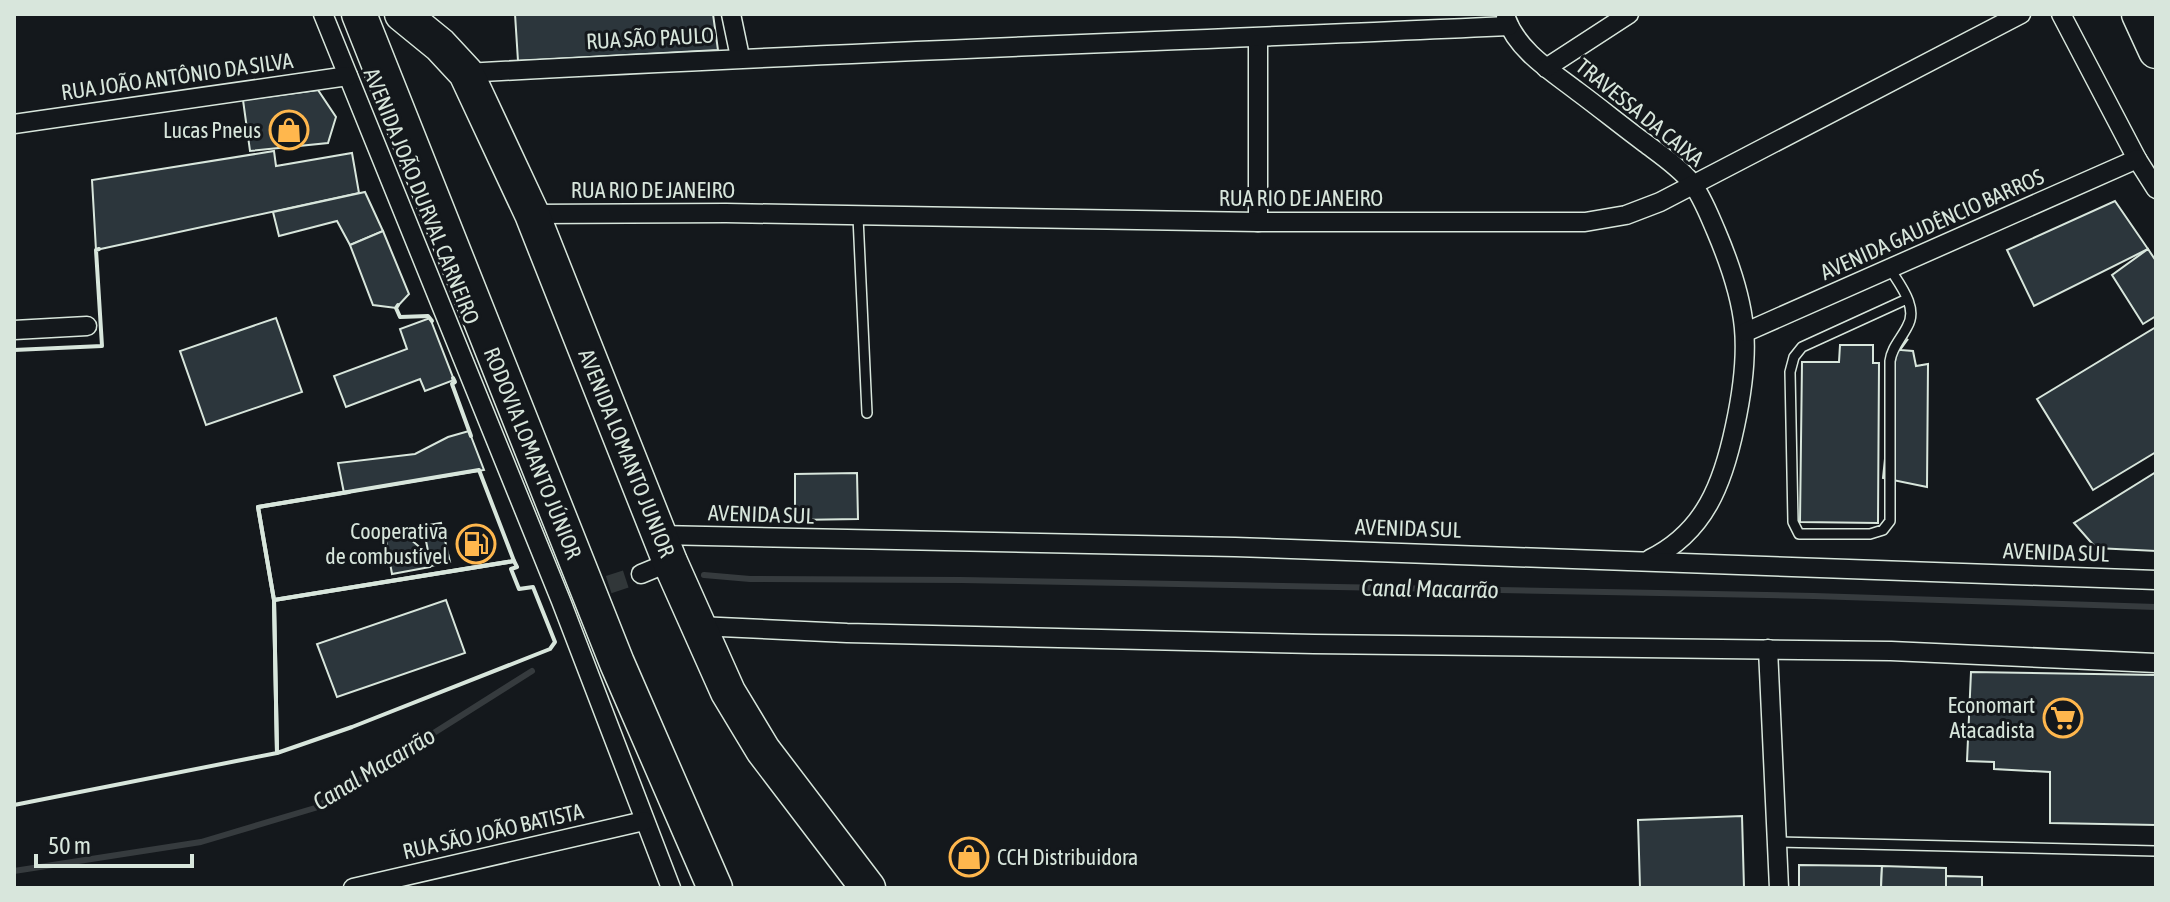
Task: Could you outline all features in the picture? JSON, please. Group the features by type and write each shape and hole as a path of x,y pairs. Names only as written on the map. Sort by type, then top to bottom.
{"highway":[{"name":"RODOVIA LOMANTO JÚNIOR","path":"359,14 617,663 715,888"},
{"name":"AVENIDA LOMANTO JUNIOR","path":"402,14 440,45 466,73 532,214 657,557 698,626 728,692 763,750 868,888"},
{"path":"2139,14 2156,51"}],"street":[{"name":"AVENIDA JOÃO DURVAL CARNEIRO","path":"323,14 561,601 671,888"},
{"path":"731,14 740,57"},
{"path":"1546,68 1629,14"},
{"name":"RUA RIO DE JANEIRO","path":"532,214 726,213 1258,222 1585,222 1626,215 1660,202 2021,14"},
{"path":"2061,14 2156,189"},
{"name":"RUA SÃO PAULO","path":"466,73 740,57 1258,38 1507,20"},
{"name":"TRAVESSA DA CAIXA","path":"1507,20 1526,50 1546,68 1664,158 1693,184 1726,254 1740,301 1746,332 1741,400 1726,469 1704,513 1695,524 1670,549 1648,560"},
{"path":"1258,38 1258,222"},
{"name":"RUA JOÃO ANTÔNIO DA SILVA","path":"14,124 348,76"},
{"name":"AVENIDA GAUDÊNCIO BARROS","path":"1746,332 2137,159"},
{"path":"14,330 87,326"},
{"name":"AVENIDA SUL","path":"657,557 1235,547 2156,580"},
{"path":"561,601 581,594"},
{"path":"698,626 847,633 1314,644 1891,651 2156,663"},
{"path":"1768,649 1779,888"},
{"name":"RUA SÃO JOÃO BATISTA","path":"353,888 644,821"}],"lane":[{"path":"858,217 867,413"},
{"path":"1890,269 1907,299 1911,310 1911,320 1898,339 1890,361 1890,521 1883,530 1870,534 1799,534 1793,522 1790,372 1794,357 1802,347 1907,299"},
{"path":"1777,842 2156,851"}],"building":[{"path":"515,14 713,14 718,50 518,61"},
{"name":"Lucas Pneus","path":"318,90 336,117 328,143 250,151 243,100"},
{"path":"274,151 276,166 352,153 359,193 96,250 92,180"},
{"path":"365,192 383,231 350,245 337,221 279,236 273,212"},
{"path":"2115,201 2148,249 2034,306 2007,250"},
{"path":"383,231 409,294 396,308 373,305 350,245"},
{"path":"2148,249 2156,261 2156,316 2143,324 2112,275"},
{"path":"276,318 302,392 206,425 180,351"},
{"path":"430,318 454,380 425,391 420,379 346,407 334,376 407,349 400,329"},
{"path":"2156,327 2156,452 2093,490 2037,399"},
{"path":"1908,339 1900,350 1913,351 1916,366 1928,364 1927,487 1883,478 1896,353"},
{"path":"1840,345 1873,345 1873,363 1879,363 1878,523 1800,522 1802,362 1839,362"},
{"path":"469,431 484,470 344,493 338,463 415,454 448,437"},
{"path":"2156,472 2156,551 2096,548 2074,523"},
{"path":"857,473 858,519 795,520 795,474"},
{"path":"441,523 450,562 431,566 423,526"},
{"path":"484,533 488,557 468,560 464,536"},
{"path":"385,535 401,535 410,539 422,549 430,567 392,574"},
{"path":"446,600 465,653 337,697 317,644"},
{"name":"Economart Atacadista","path":"1971,672 2156,675 2156,825 2050,823 2050,772 1994,769 1994,762 1967,761"},
{"path":"1742,816 1744,888 1640,888 1638,820"},
{"path":"1799,865 1882,866 1881,888 1799,888"},
{"path":"1882,866 1946,868 1946,888 1881,888"},
{"path":"1946,876 1982,877 1982,888 1946,888"}],"waterway":[{"name":"Canal Macarrão","path":"704,575 750,579 1814,596 2156,607"},
{"name":"Canal Macarrão","path":"14,871 201,842 315,808 532,671"}],"tunnel":[{"path":"583,593 641,574"}],"wall":[{"path":"14,350 102,346 96,250 99,249"},
{"path":"398,305 396,308 400,317 428,316 432,321"},
{"path":"453,378 455,382 452,384 471,436"},
{"path":"479,470 514,561 274,600 258,507 479,470"},
{"path":"14,805 277,753 274,600 258,507 349,492"},
{"path":"514,561 517,567 511,569 519,589 533,587 555,642 550,649 352,727 277,753 274,600 514,561"}],"place":[{"name":"Lucas Pneus","path":"289,130"},
{"name":"Cooperativa de combustível","path":"476,544"},
{"name":"Economart Atacadista","path":"2063,718"},
{"name":"CCH Distribuidora","path":"969,857"}]}
